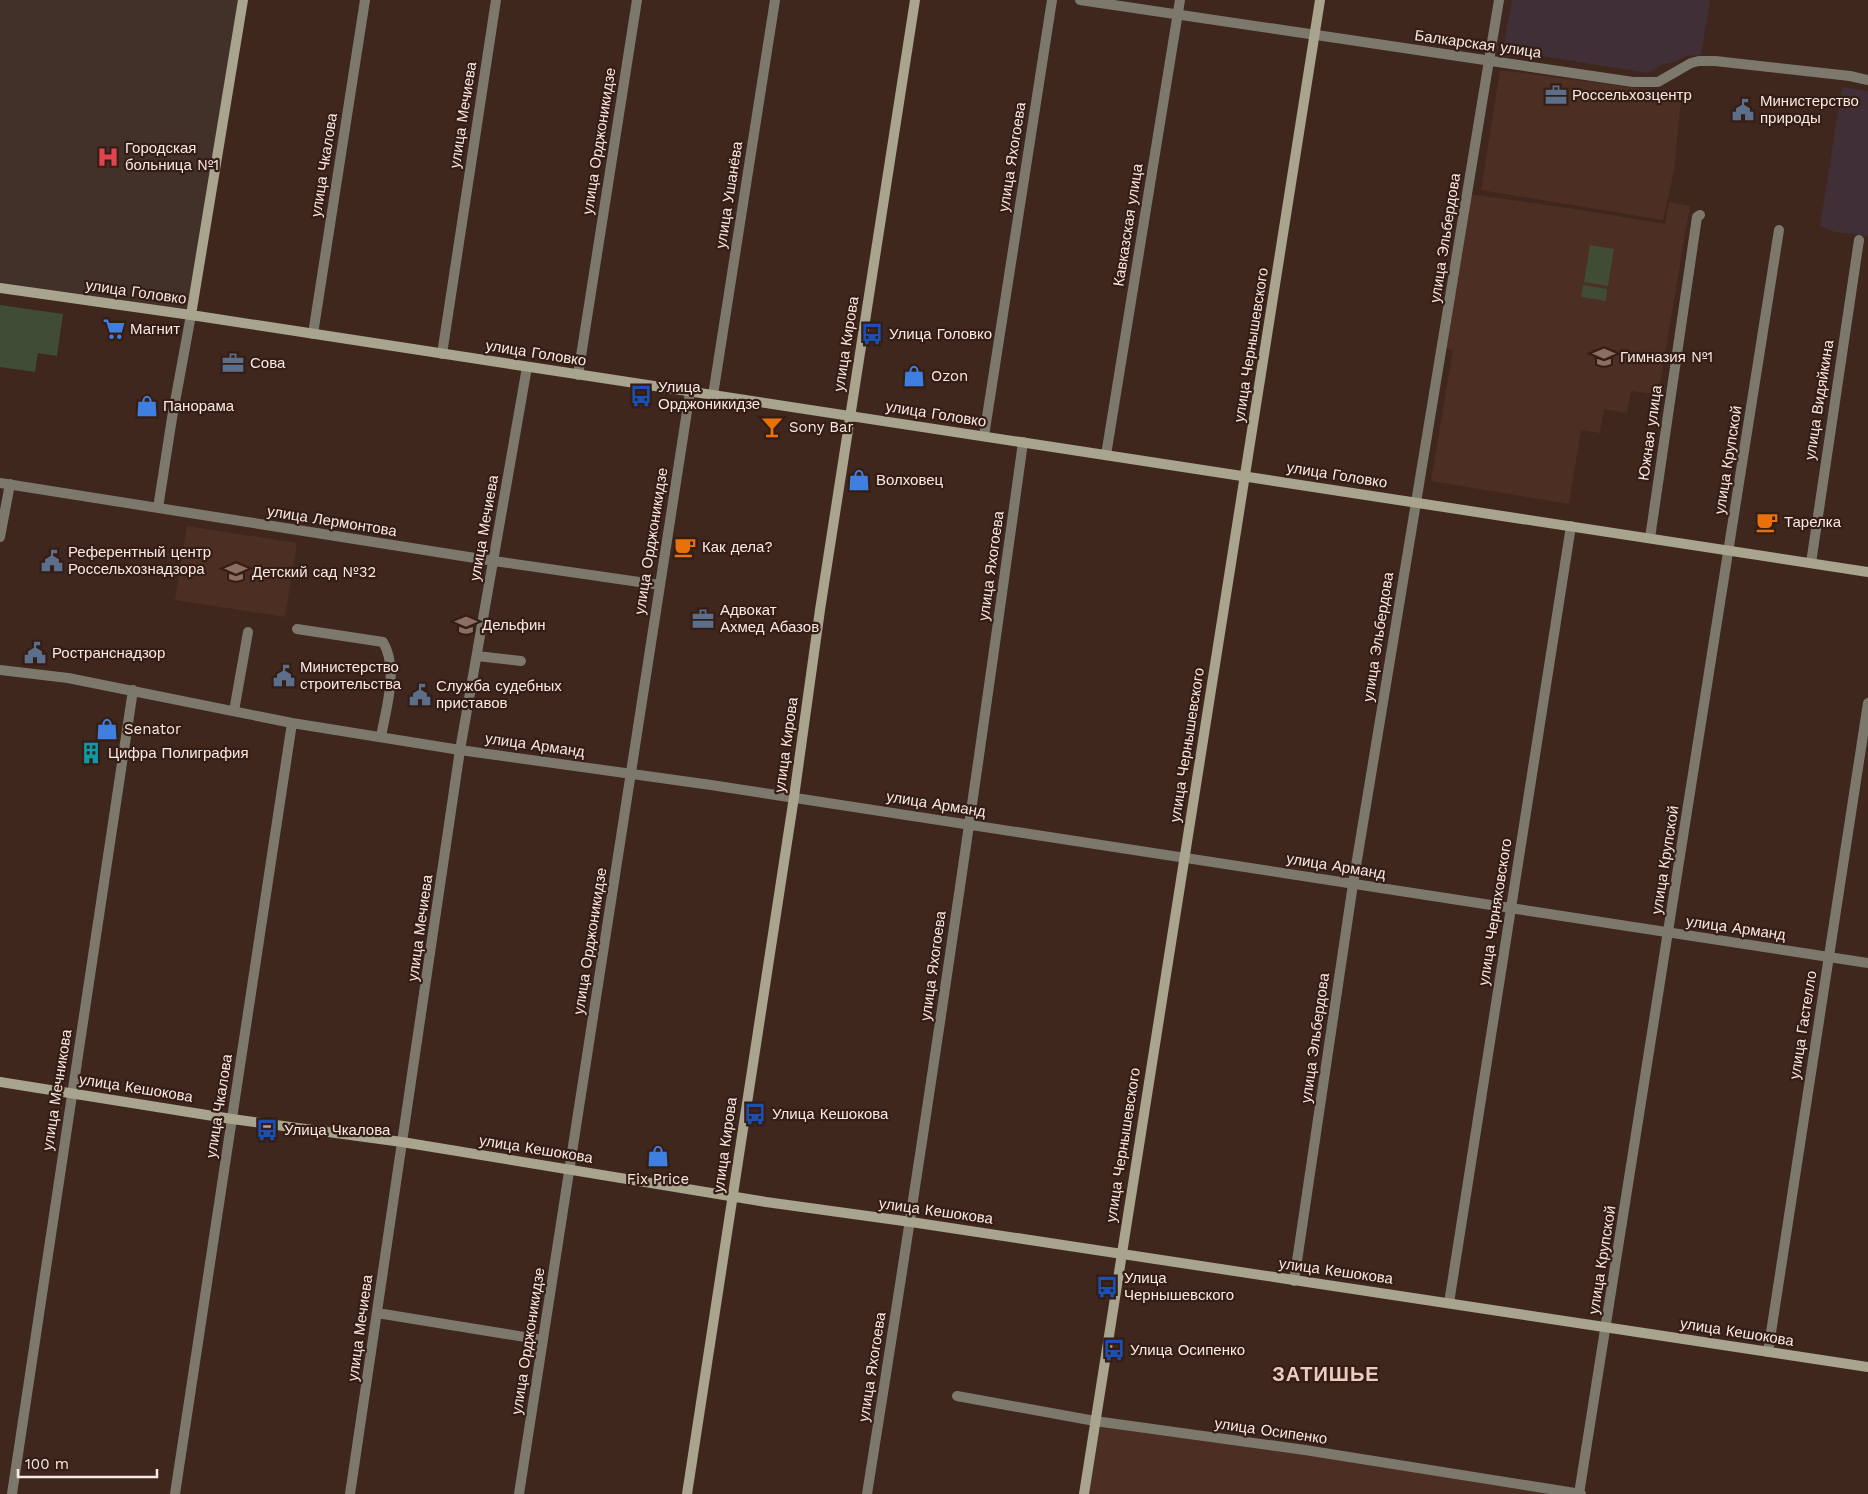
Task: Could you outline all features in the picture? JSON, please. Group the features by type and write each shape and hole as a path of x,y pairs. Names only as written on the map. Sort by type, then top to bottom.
{"street":[{"path":"158,508 243,0"},
{"name":"улица Чкалова","path":"313,334 365,0"},
{"name":"улица Мечиева","path":"442,354 496,0"},
{"name":"улица Орджоникидзе","path":"578,375 637,0"},
{"name":"улица Ушанёва","path":"713,396 775,0"},
{"name":"улица Кирова","path":"687,1494 794,797 820,610 915,0"},
{"name":"улица Яхогоева","path":"984,436 1052,0"},
{"name":"Балкарская улица","path":"1080,0 1639,82 1658,82 1683,67 1699,61 1715,61 1850,76 1868,80"},
{"name":"Кавказская улица","path":"1106,455 1176,14 1180,0"},
{"name":"улица Чернышевского","path":"1084,1494 1320,0"},
{"name":"улица Эльбердова","path":"1294,1281 1353,884 1442,357 1499,0"},
{"name":"Южная улица","path":"1650,538 1697,218 1700,214"},
{"name":"улица Крупской","path":"1580,1494 1779,230"},
{"name":"улица Видяйкина","path":"1811,563 1859,240"},
{"name":"улица Головко","path":"0,288 191,315 1868,572"},
{"name":"улица Мечиева","path":"350,1494 460,750 527,367"},
{"name":"улица Орджоникидзе","path":"519,1494 690,392"},
{"name":"улица Яхогоева","path":"867,1494 911,1222 1023,442"},
{"path":"0,537 5,483"},
{"name":"улица Лермонтова","path":"5,483 494,561 660,585"},
{"name":"улица Черняховского","path":"1449,1303 1571,526"},
{"path":"297,629 383,642 390,658 390,680 381,737"},
{"path":"234,712 248,632"},
{"path":"477,656 522,661"},
{"name":"улица Арманд","path":"0,670 68,678 292,723 460,750 794,797 1868,963"},
{"name":"улица Мечникова","path":"12,1494 133,690"},
{"name":"улица Гастелло","path":"1768,1352 1868,703"},
{"name":"улица Чкалова","path":"176,1494 292,723"},
{"name":"улица Кешокова","path":"0,1082 232,1119 402,1142 733,1196 1868,1367"},
{"path":"377,1313 543,1340"},
{"name":"улица Осипенко","path":"957,1396 1095,1421 1305,1450 1580,1494"}],"shaded area":[{"name":"Городская больница №1","path":"0,0 243,0 191,315 0,288"},
{"path":"1512,0 1710,0 1701,55 1686,56 1676,62 1663,64 1648,73 1503,50"},
{"path":"1500,70 1652,90 1682,89 1674,171 1663,220 1481,190"},
{"path":"1842,87 1868,91 1868,236 1835,232 1820,226"},
{"name":"Гимназия №1","path":"1468,194 1665,224 1669,202 1690,206 1658,395 1631,391 1627,413 1604,409 1600,433 1581,430 1569,504 1431,481 1453,350 1443,347"},
{"name":"Детский сад №32","path":"187,526 297,543 285,617 175,600"},
{"path":"1095,1421 1578,1494 1084,1494"}],"green space":[{"path":"1590,245 1614,249 1608,286 1584,282"},
{"path":"1583,285 1607,289 1606,301 1581,297"},
{"path":"0,305 63,314 57,356 38,353 35,372 0,367"}],"place":[{"name":"Россельхозцентр","path":"1556,95"},
{"name":"Министерство природы","path":"1743,110"},
{"name":"Городская больница №1","path":"108,157"},
{"name":"Магнит","path":"114,329"},
{"name":"Улица Головко","path":"872,334"},
{"name":"Гимназия №1","path":"1604,357"},
{"name":"Сова","path":"233,363"},
{"name":"Ozon","path":"914,376"},
{"name":"Улица Орджоникидзе","path":"641,396"},
{"name":"Панорама","path":"147,406"},
{"name":"Sony Bar","path":"772,427"},
{"name":"Волховец","path":"859,480"},
{"name":"Тарелка","path":"1767,522"},
{"name":"Как дела?","path":"685,547"},
{"name":"Референтный центр Россельхознадзора","path":"52,561"},
{"name":"Детский сад №32","path":"236,572"},
{"name":"Адвокат Ахмед Абазов","path":"703,619"},
{"name":"Дельфин","path":"466,625"},
{"name":"Ространснадзор","path":"35,653"},
{"name":"Министерство строительства","path":"284,676"},
{"name":"Служба судебных приставов","path":"420,695"},
{"name":"Senator","path":"107,729"},
{"name":"Цифра Полиграфия","path":"91,753"},
{"name":"Улица Кешокова","path":"755,1114"},
{"name":"Улица Чкалова","path":"267,1130"},
{"name":"Fix Price","path":"658,1156"},
{"name":"Улица Чернышевского","path":"1107,1287"},
{"name":"Улица Осипенко","path":"1114,1350"}],"district":[{"name":"ЗАТИШЬЕ","path":"1326,1374"}]}
